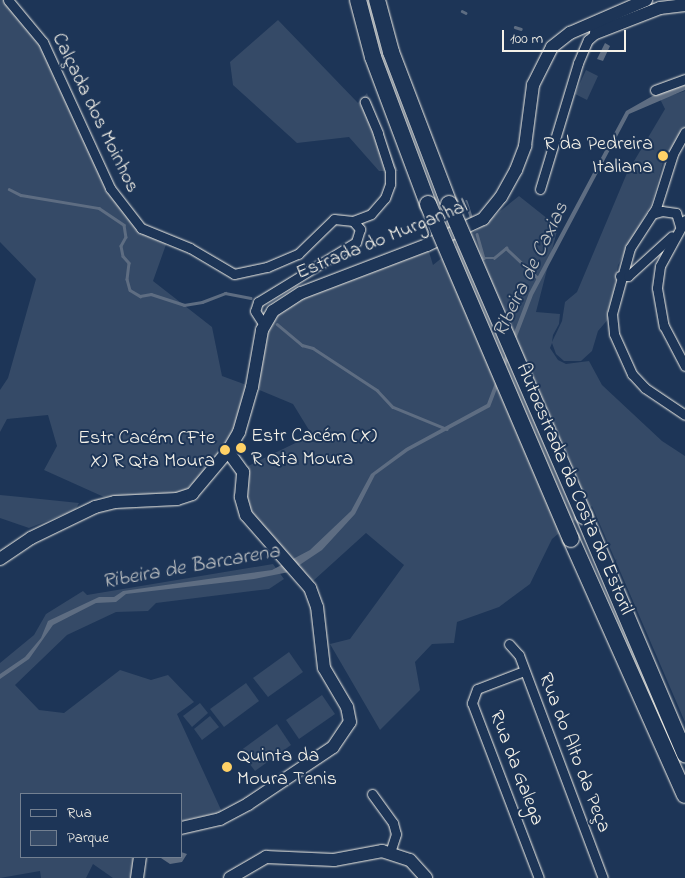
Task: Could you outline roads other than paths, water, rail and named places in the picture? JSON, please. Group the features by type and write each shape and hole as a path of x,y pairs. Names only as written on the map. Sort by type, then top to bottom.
{"highway":[{"path":"348,0 373,57"},
{"name":"Autoestrada da Costa do Estoril","path":"358,0 373,57 428,204 571,539 685,795"},
{"name":"Autoestrada da Costa do Estoril","path":"377,0 391,52 449,204 685,754"}],"street":[{"name":"Calçada dos Moinhos","path":"8,0 43,42 110,188 140,228 190,248 234,274 266,268 298,254 334,220 353,221 372,214 385,198 390,184 390,171 378,132 365,102"},
{"name":"Estrada do Murganhal","path":"0,559 31,538 95,506 188,496 228,450 246,415 264,325 273,311 290,298 476,224 501,197 516,170 527,136 533,85 547,55 564,36 594,29 646,0"},
{"path":"540,189 578,63 594,29 660,8 685,5"},
{"path":"655,90 685,79"},
{"path":"685,132 673,154 660,198 630,248 620,276 612,314 619,348 638,382 685,414"},
{"path":"652,214 662,211 676,213 681,226 660,266 657,288 664,326 685,366"},
{"path":"264,325 255,311 258,302 356,242 360,229 353,221"},
{"path":"620,276 628,276 681,226"},
{"path":"182,828 220,819 248,804 333,746 347,727 347,708 324,668 315,600 300,576 246,515 241,497 243,472 228,450"},
{"name":"Rua do Alto da Peça","path":"509,644 519,655 603,878"},
{"name":"Rua da Galega","path":"524,671 478,689 472,703 539,878"},
{"path":"372,794 393,823 396,834 390,852"},
{"path":"230,878 266,857 319,861 390,852 410,860 426,878"},
{"path":"137,878 140,858"}],"waterway":[{"path":"462,11 466,13"},
{"path":"515,27 521,29"},
{"path":"9,189 21,195 99,208 124,225 126,237 121,246 123,256 129,263 127,279 130,290 140,296 151,294 184,305 202,302 225,293 251,298"},
{"path":"466,201 472,219"},
{"name":"Ribeira de Caxias","path":"477,234 484,258 494,258 506,248 539,279"},
{"path":"277,324 302,345 313,348 377,390 393,407 447,429"}],"place":[{"name":"R da Pedreira Italiana","path":"663,156"},
{"name":"Estr Cacém (X) R Qta Moura","path":"241,448"},
{"name":"Estr Cacém (Fte X) R Qta Moura","path":"225,450"},
{"name":"Quinta da Moura Tenis","path":"227,767"}],"water label":[{"name":"Ribeira de Barcarena","path":"191,567"}]}
